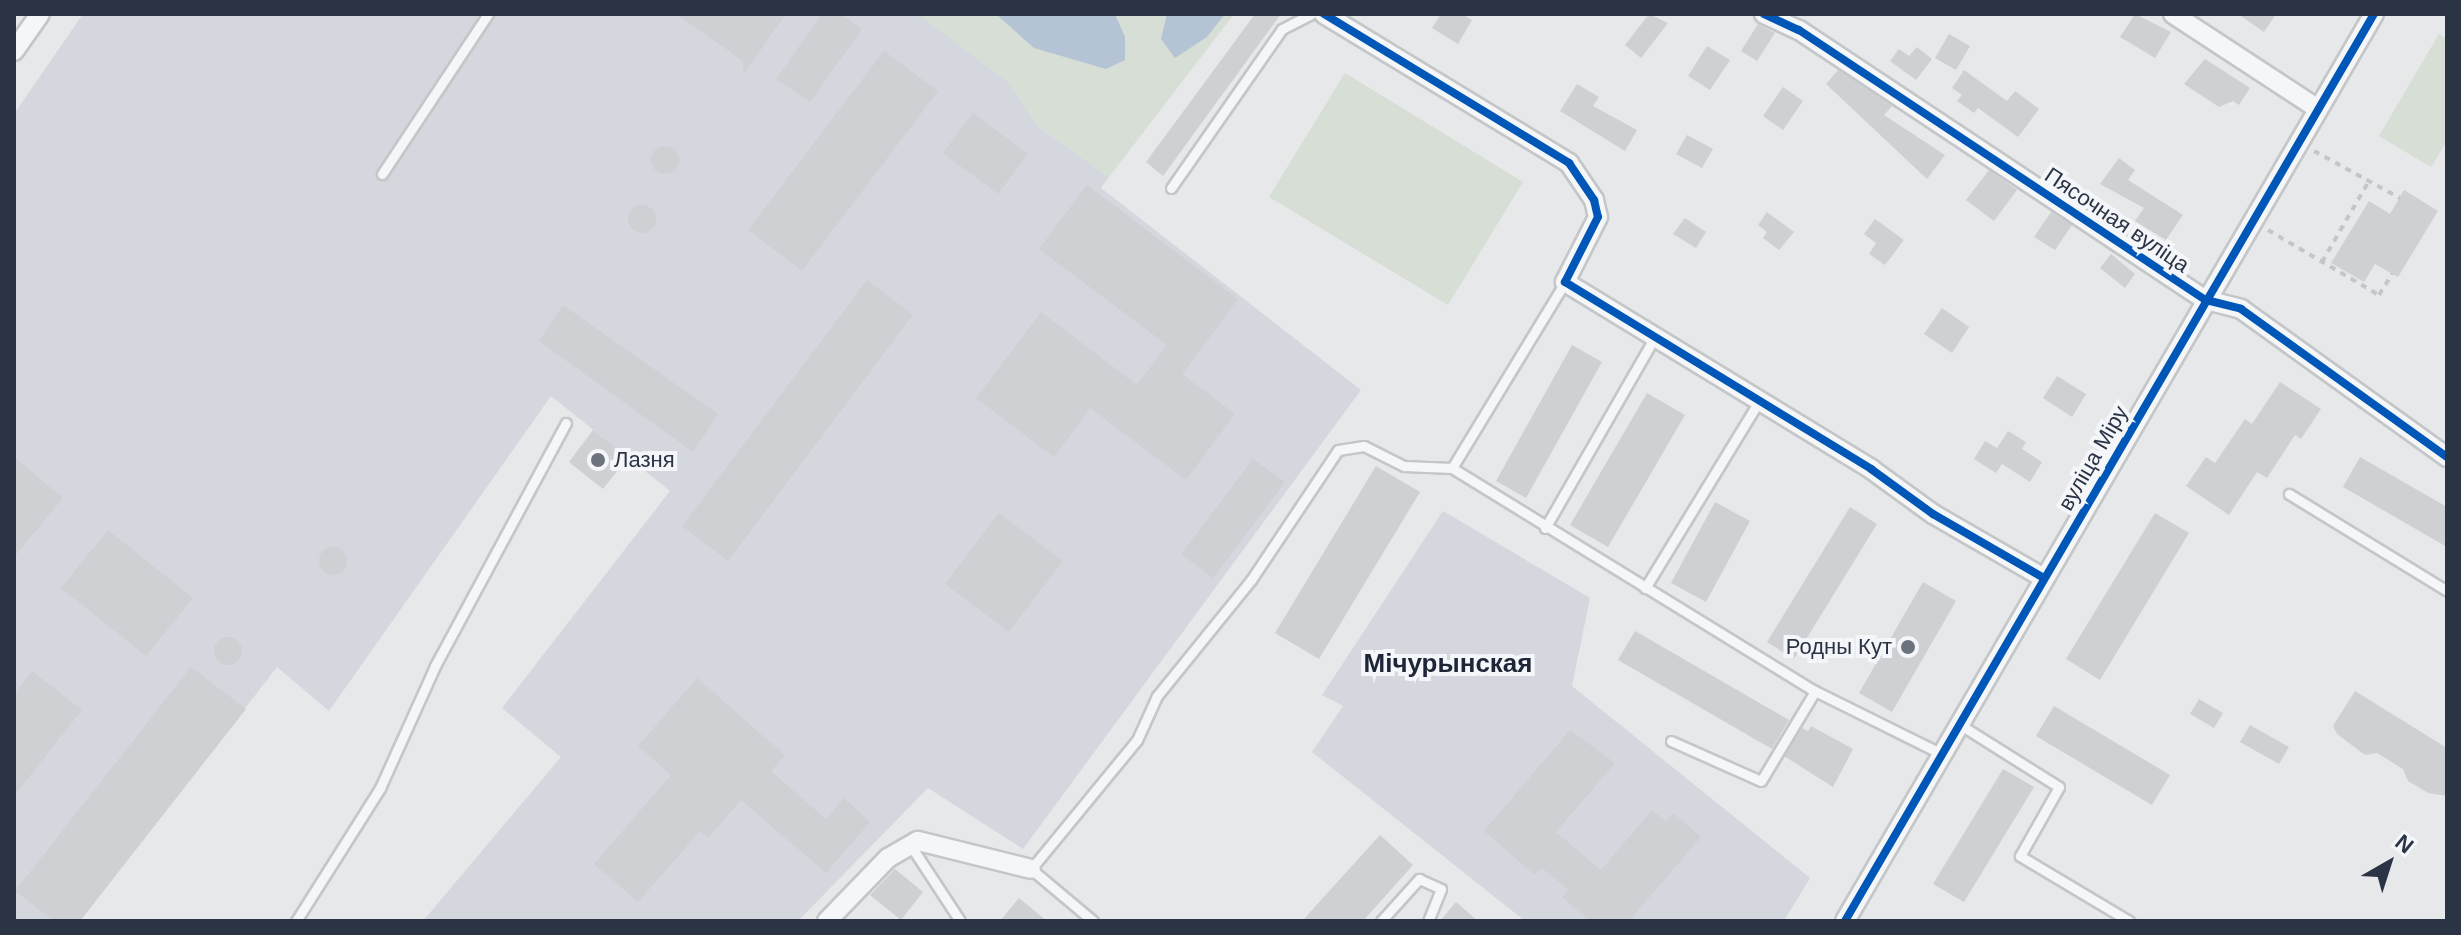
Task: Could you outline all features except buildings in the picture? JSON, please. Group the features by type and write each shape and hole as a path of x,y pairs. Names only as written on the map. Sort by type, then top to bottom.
{"street":[{"path":"14,51 40,14"},
{"path":"1324,14 1569,163 1594,200 1598,217 1565,282 1759,401 1933,514 2044,578"},
{"name":"Пясочная вуліца","path":"1764,14 1799,30 2206,300 2241,309 2447,457"},
{"path":"2173,14 2318,109"},
{"name":"вуліца Міру","path":"1845,921 2374,14"},
{"path":"827,921 909,843 930,841 1031,869"}],"lane":[{"path":"382,174 488,14"},
{"path":"1171,188 1282,29 1311,14"},
{"path":"1452,468 1565,282"},
{"path":"1545,528 1655,337"},
{"path":"1645,588 1759,401"},
{"path":"296,921 380,788 435,666 566,423"},
{"path":"1093,921 1031,869 1137,740 1157,696 1251,580 1338,450 1364,446 1404,466 1452,468 1545,528 1815,691 1942,754"},
{"path":"2289,494 2447,591"},
{"path":"1671,741 1761,781 1815,691"},
{"path":"1959,724 2059,787 2020,856 2129,921"},
{"path":"909,843 960,921"},
{"path":"1381,921 1419,879 1441,889 1428,921"}],"path":[{"path":"2298,143 2400,198"},
{"path":"2322,262 2369,181"},
{"path":"2252,221 2379,295 2392,274"}],"shaded area":[{"path":"83,14 919,14 1008,82 1037,126 1109,177 1101,188 1361,390 1023,849 928,788 798,921 423,921 561,757 502,708 670,491 551,396 329,711 277,667 80,921 14,921 14,114"},
{"path":"919,14 1234,14 1109,177 1037,126 1008,82"},
{"path":"2439,34 2447,39 2447,141 2431,167 2379,136"},
{"path":"1345,73 1523,182 1448,305 1269,197"},
{"path":"1443,511 1590,598 1572,686 1810,878 1784,921 1525,921 1312,752 1343,706 1322,695"}],"water":[{"path":"996,14 1115,14 1125,37 1125,60 1106,69 1034,48"},
{"path":"1167,14 1225,14 1207,37 1175,58 1161,39"}],"cycle path":[{"path":"1324,14 1569,163 1594,200 1598,217 1565,282 1871,469 1933,514 2044,578"},
{"path":"1764,14 1799,30 2206,300 2241,309 2447,457"},
{"path":"1845,921 2374,14"}],"place":[{"name":"Лазня","path":"598,460"},
{"name":"Родны Кут","path":"1908,647"}],"district":[{"name":"Мічурынская","path":"1448,664"}]}
